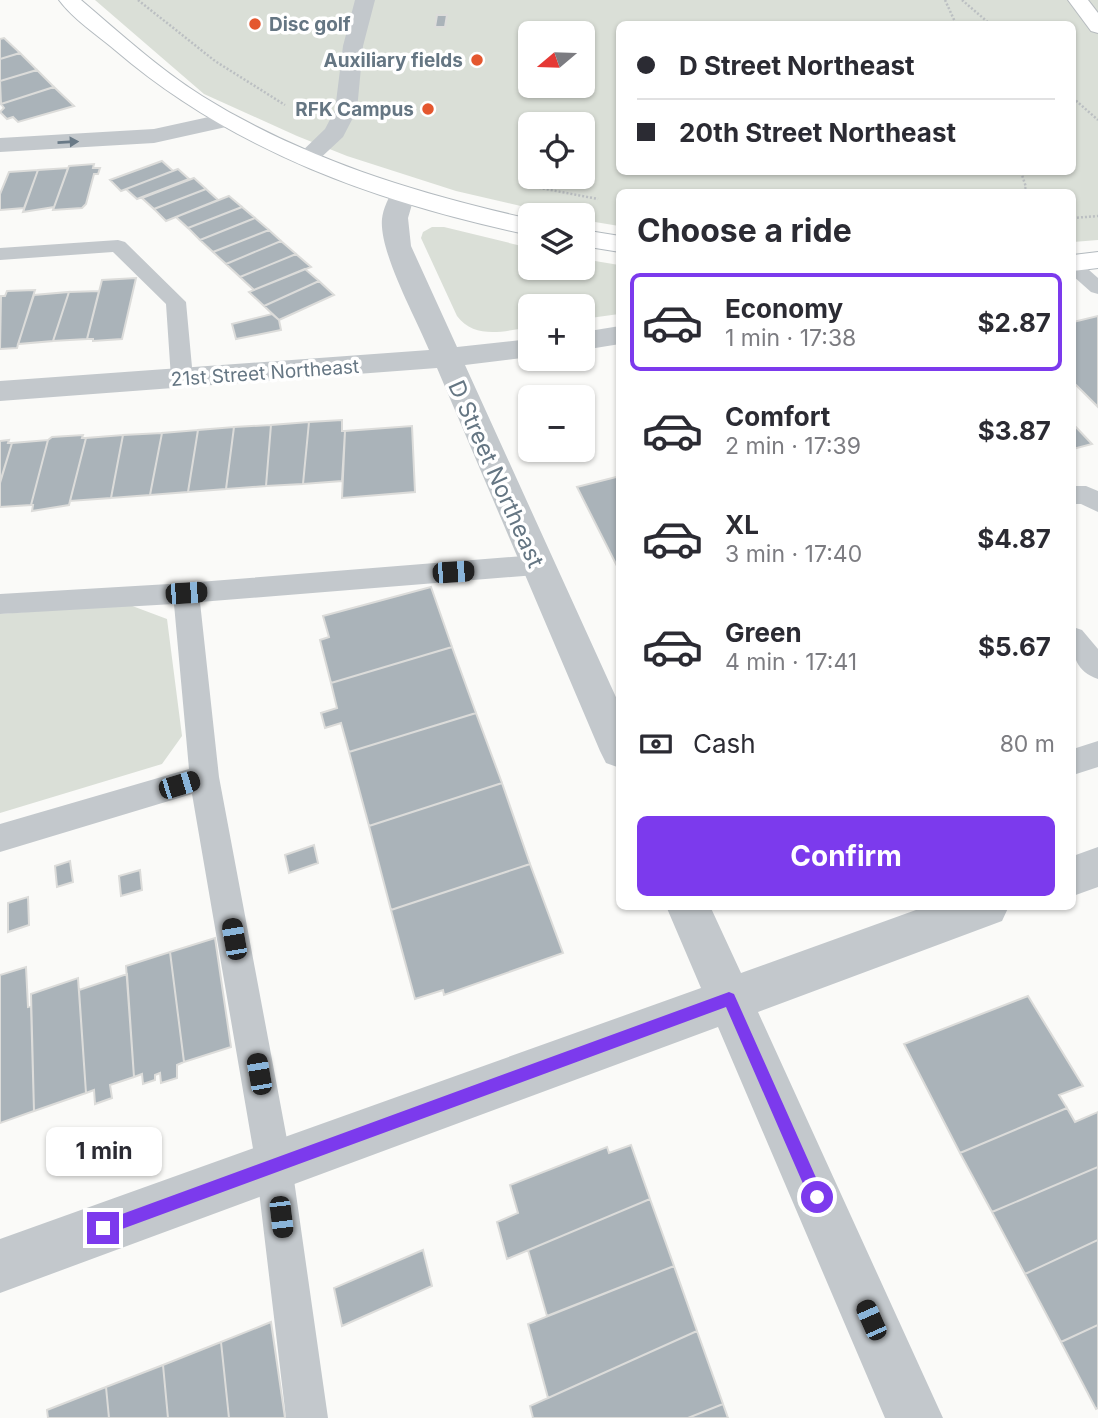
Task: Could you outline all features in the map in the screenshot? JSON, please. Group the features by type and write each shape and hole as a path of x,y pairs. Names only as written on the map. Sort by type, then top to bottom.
{"street":[{"path":"69,0 159,76 227,121 306,159 403,194 518,225"},
{"path":"306,159 335,132 346,110 353,46 365,0"},
{"path":"1078,0 1098,27"},
{"path":"0,145 154,136 227,121"},
{"name":"D Street Northeast","path":"403,194 395,218 395,238 536,565 616,742"},
{"path":"595,239 616,243"},
{"path":"1076,264 1098,260"},
{"path":"595,339 616,336"},
{"name":"21st Street Northeast","path":"0,391 446,359 518,350"},
{"path":"1076,875 1098,867"},
{"path":"690,910 914,1418"},
{"path":"0,1266 976,910"}],"lane":[{"path":"0,254 118,246 176,302 182,378"},
{"path":"1076,267 1098,288"},
{"path":"1076,495 1086,495 1098,503"},
{"path":"0,604 186,593 536,565"},
{"path":"186,593 204,777 274,1166 307,1418"},
{"path":"1076,642 1098,668"},
{"path":"1076,761 1098,754"},
{"path":"0,838 204,777"}],"path":[{"path":"945,0 955,21"},
{"path":"962,0 986,21"},
{"path":"1076,101 1098,120"},
{"path":"1076,218 1098,216"}],"shaded area":[{"name":"RFK Campus","path":"95,0 1098,0 1098,240 1076,242 1076,189 616,189 616,226 595,222 595,203 518,203 518,205 456,191 347,156 204,94"},
{"path":"432,227 444,227 518,245 518,280 595,280 595,261 616,264 616,314 595,317 595,294 518,294 518,329 491,332 472,328 457,316 421,238 423,232"},
{"path":"127,604 167,619 182,736 162,764 0,813 0,614"}],"building":[{"path":"437,15 447,15 445,27 435,27"},
{"path":"4,38 20,53 0,59 0,39"},
{"path":"20,53 37,70 0,81 0,59"},
{"path":"37,70 54,87 1,104 0,81"},
{"path":"54,87 74,106 18,122 13,117 7,119 0,112 4,108 1,104"},
{"path":"162,161 173,171 121,191 110,180"},
{"path":"94,164 93,168 100,168 98,174 94,174 86,204 82,208 53,210 69,166"},
{"path":"68,168 54,207 23,212 38,170"},
{"path":"178,169 189,179 137,199 126,189"},
{"path":"38,170 24,208 0,210 0,194 9,172"},
{"path":"194,178 206,189 154,209 142,198"},
{"path":"206,189 218,200 166,221 154,209"},
{"path":"229,196 242,207 188,228 176,217"},
{"path":"242,207 255,218 200,240 188,228"},
{"path":"255,218 269,230 213,252 200,240"},
{"path":"269,230 281,241 226,264 213,252"},
{"path":"281,241 296,254 240,277 226,264"},
{"path":"296,254 311,267 254,290 240,277"},
{"path":"305,269 319,281 264,306 249,292"},
{"path":"136,278 122,339 87,339 102,280"},
{"path":"319,281 334,295 279,320 264,306"},
{"path":"35,290 17,348 0,349 1,296 5,296 7,291"},
{"path":"99,291 87,339 53,341 69,292"},
{"path":"69,292 53,341 18,344 34,295"},
{"path":"272,314 279,320 281,330 236,339 232,324"},
{"path":"1098,316 1098,407 1076,385 1076,321"},
{"path":"342,420 342,431 345,431 342,481 303,484 309,422"},
{"path":"309,422 303,484 266,486 271,425"},
{"path":"271,425 266,486 226,489 234,427"},
{"path":"412,426 415,492 342,498 345,431"},
{"path":"234,427 226,489 188,492 198,430"},
{"path":"1076,427 1092,444 1076,448"},
{"path":"198,430 188,492 150,495 162,433"},
{"path":"162,433 150,495 111,498 123,435"},
{"path":"83,435 82,438 86,438 69,505 32,511 31,505 48,440 52,437"},
{"path":"123,435 111,498 70,501 86,438"},
{"path":"9,440 8,443 12,443 0,482 0,441"},
{"path":"48,440 31,505 0,507 0,483 12,443"},
{"path":"616,477 616,564 577,487"},
{"path":"431,587 452,647 331,683 320,640 329,637 323,616"},
{"path":"452,647 476,713 349,752 341,723 325,728 321,713 337,708 331,683"},
{"path":"476,713 502,783 369,826 349,752"},
{"path":"502,783 530,864 391,910 369,826"},
{"path":"314,845 318,863 289,873 285,855"},
{"path":"70,861 73,882 57,887 55,866"},
{"path":"530,864 563,953 444,995 443,990 415,999 391,910"},
{"path":"140,870 142,890 121,896 119,876"},
{"path":"28,897 29,925 8,932 8,903"},
{"path":"215,938 231,1047 184,1062 170,952"},
{"path":"170,952 184,1062 177,1065 177,1078 161,1083 160,1073 155,1075 155,1080 143,1084 142,1074 134,1077 126,966"},
{"path":"26,967 28,1007 31,1006 34,1111 0,1123 0,975"},
{"path":"127,974 134,1077 110,1085 112,1098 95,1104 94,1090 86,1093 79,990"},
{"path":"78,978 86,1093 34,1111 31,994"},
{"path":"1028,996 1083,1086 1059,1095 1067,1108 960,1153 904,1044"},
{"path":"1067,1108 1075,1122 1098,1112 1098,1167 992,1212 960,1153"},
{"path":"631,1145 650,1199 507,1259 497,1222 518,1213 510,1185 607,1147 609,1153"},
{"path":"1098,1167 1098,1240 1025,1274 992,1212"},
{"path":"650,1199 674,1266 547,1316 528,1250"},
{"path":"1098,1240 1098,1325 1061,1342 1025,1274"},
{"path":"423,1250 432,1286 342,1326 334,1288"},
{"path":"674,1266 697,1331 548,1398 528,1324"},
{"path":"271,1322 285,1418 229,1418 221,1342"},
{"path":"1098,1325 1098,1408 1096,1409 1061,1342"},
{"path":"697,1331 723,1404 688,1418 533,1418 530,1406"},
{"path":"221,1342 229,1418 168,1418 163,1365"},
{"path":"163,1365 168,1418 109,1418 106,1387"},
{"path":"106,1387 109,1418 48,1418 47,1410"},
{"path":"723,1404 728,1418 688,1418"}],"place":[{"name":"Disc golf","path":"255,24"},
{"name":"Auxiliary fields","path":"477,60"},
{"name":"RFK Campus","path":"428,109"}],"route":[{"path":"103,1228 729,999 817,1197"}]}
